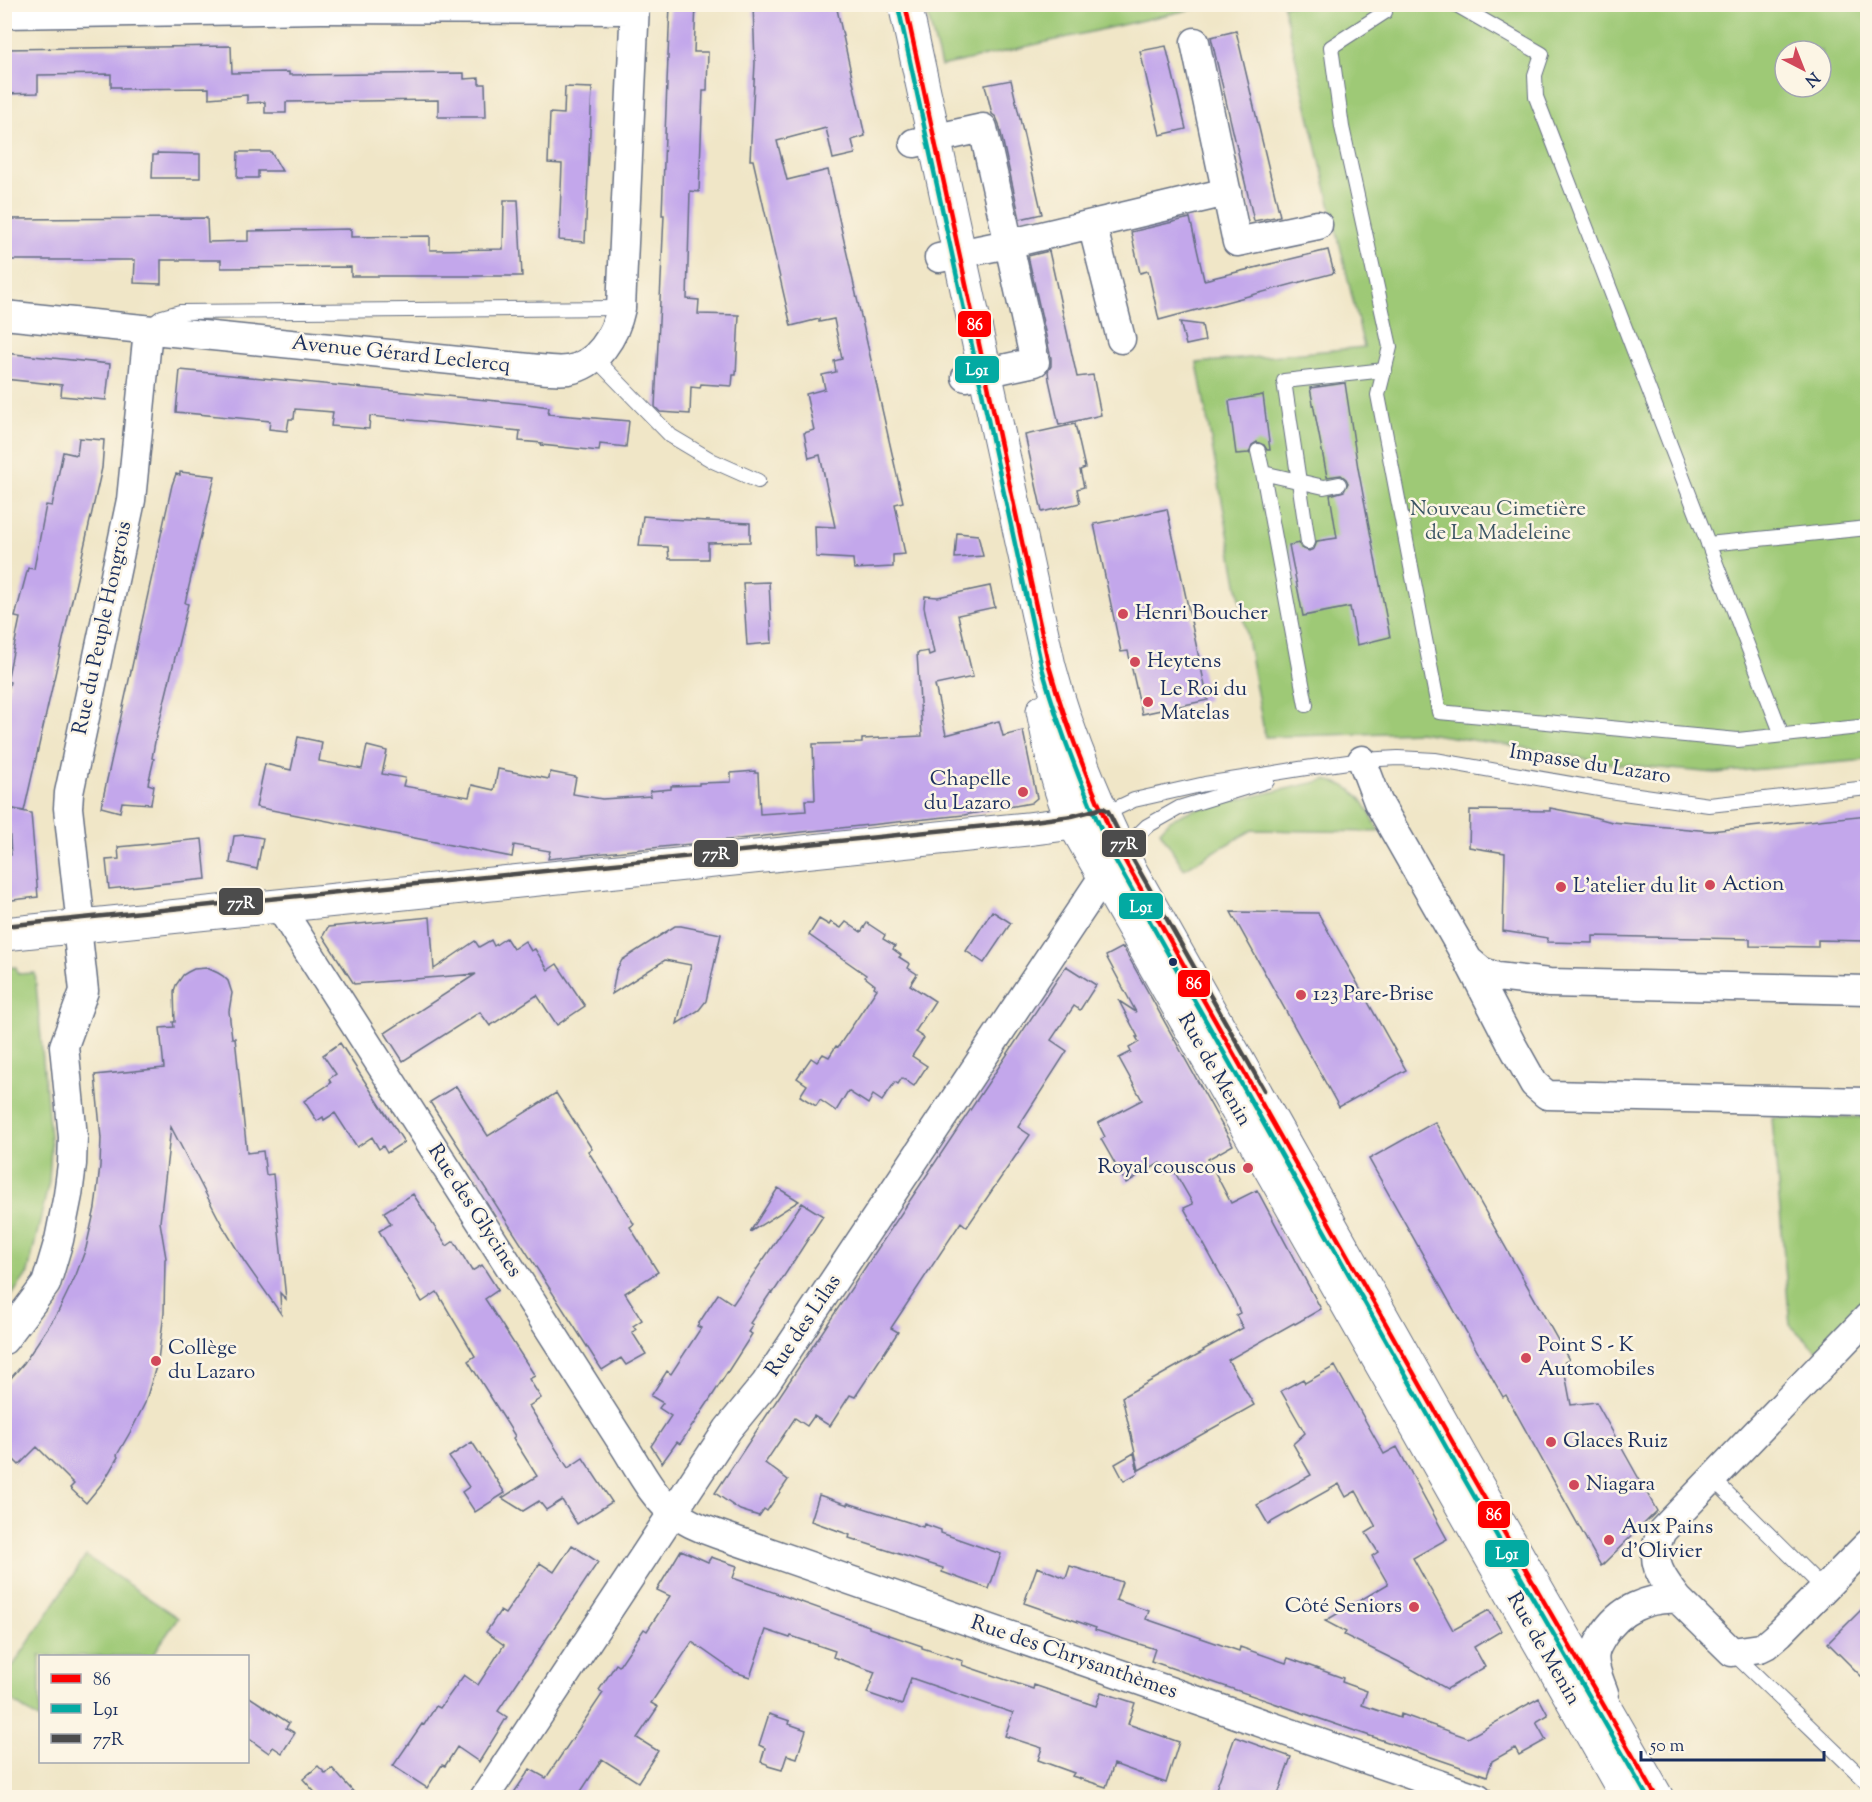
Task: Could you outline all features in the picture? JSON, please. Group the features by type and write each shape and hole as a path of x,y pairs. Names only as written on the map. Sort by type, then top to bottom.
{"main road":[{"name":"Rue de Menin","path":"884,4 924,141 975,375 1054,686 1076,752 1088,819 1367,1314 1628,1797"},
{"name":"Rue de Menin","path":"905,4 924,141"},
{"path":"4,934 1027,830 1088,819"},
{"name":"Rue de Menin","path":"1367,1314 1657,1797"}],"street":[{"path":"4,14 635,7"},
{"name":"Avenue Gérard Leclercq","path":"4,315 548,370 568,370 586,363 607,344 618,321 621,308 635,7"},
{"path":"1195,42 1237,242 1318,225"},
{"path":"924,141 983,128 1035,362 975,375"},
{"path":"950,256 1227,192"},
{"path":"1092,224 1121,339"},
{"name":"Rue du Peuple Hongrois","path":"4,1340 46,1284 69,1195 73,1137 64,1046 84,992 68,808 69,793 131,500 148,330"},
{"path":"1362,760 1378,802 1468,960 1511,1043 1534,1084 1547,1095 1868,1102"},
{"name":"Rue des Lilas","path":"483,1797 728,1429 765,1384 1112,863"},
{"name":"Rue des Glycines","path":"279,906 616,1434 653,1490 673,1512"},
{"path":"1468,960 1481,971 1497,977 1549,983 1868,990"},
{"path":"1868,1317 1669,1522 1657,1540 1656,1557 1662,1579 1678,1599 1732,1652 1766,1645 1868,1544"},
{"name":"Rue des Chrysanthèmes","path":"673,1512 694,1525 717,1534 1477,1797"},
{"path":"1620,1734 1597,1673 1595,1652 1606,1630 1630,1608 1654,1600 1678,1599"}],"lane":[{"path":"1385,4 1385,12 1331,47 1342,127 1390,347 1378,395 1439,712 1738,740 1868,726"},
{"path":"1455,4 1542,54 1535,75 1536,98 1782,735"},
{"name":"Avenue Gérard Leclercq","path":"148,330 162,317 180,312 621,308"},
{"path":"594,357 672,436 713,461 758,481"},
{"path":"1308,542 1284,381 1385,370"},
{"path":"1258,451 1306,705"},
{"path":"1263,473 1324,487 1339,484"},
{"path":"1708,544 1868,528"},
{"name":"Impasse du Lazaro","path":"1306,768 1362,760 1417,758 1616,792 1709,805 1868,788"},
{"path":"1088,819 1134,800 1205,784 1306,768"},
{"path":"1112,863 1147,826 1179,808 1306,768"},
{"path":"1712,1478 1824,1588"},
{"path":"1732,1652 1868,1783"}],"green space":[{"path":"925,4 1210,5 941,66"},
{"name":"Nouveau Cimetière de La Madeleine","path":"1283,5 1867,5 1867,760 1715,773 1606,763 1552,752 1419,732 1265,737 1197,363 1364,347"},
{"path":"1326,780 1354,792 1370,813 1379,832 1252,830 1184,869 1160,831 1170,820 1192,810"},
{"path":"16,967 18,974 35,973 51,1147 49,1182 28,1273 5,1305 4,968"},
{"path":"1867,1117 1867,1298 1817,1351 1790,1325 1772,1118"},
{"path":"86,1556 178,1618 153,1655 39,1655 39,1719 5,1696 5,1678"}],"building":[{"path":"670,4 696,4 694,52 708,52 707,91 703,91 699,192 690,191 687,299 699,300 698,314 739,315 736,375 733,375 732,386 701,384 700,388 691,387 690,414 660,412 655,407 664,215 662,215"},
{"path":"753,4 835,4 837,9 865,136 852,140 855,154 833,159 826,128 777,141 787,180 828,170 903,502 895,504 905,554 893,555 893,567 854,569 853,559 816,557 815,526 835,527 820,455 809,458 804,433 814,430 806,394 825,389 822,375 836,372 834,361 842,359 834,319 819,322 819,319 791,326 753,160 750,160 755,63"},
{"path":"1236,31 1280,216 1254,221 1211,37"},
{"path":"231,46 232,73 289,72 289,75 464,73 464,79 479,78 479,84 485,84 486,117 438,117 438,100 286,102 286,113 265,113 265,102 247,103 247,95 209,98 209,88 120,89 120,87 111,87 111,74 38,75 38,93 4,94 4,49"},
{"path":"1166,46 1186,129 1160,135 1140,51"},
{"path":"1011,80 1042,214 1020,219 999,124 992,114 985,85"},
{"path":"565,87 592,88 585,242 559,240 562,164 548,163 550,113 564,114"},
{"path":"238,152 271,152 282,171 258,171 258,178 237,178"},
{"path":"157,153 200,154 200,178 152,178 153,155"},
{"path":"504,200 518,200 522,276 351,276 351,267 221,268 221,260 161,260 161,284 134,283 135,260 4,260 4,219 207,218 208,242 248,241 248,231 351,229 351,237 430,236 430,250 503,249"},
{"path":"1190,218 1204,280 1328,250 1334,273 1159,320 1148,271 1140,273 1131,232"},
{"path":"1049,251 1077,377 1093,375 1101,415 1059,425 1049,380 1048,371 1051,358 1028,256"},
{"path":"1180,322 1202,325 1205,341 1186,345"},
{"path":"4,353 110,364 106,400 61,396 62,385 4,379"},
{"path":"180,370 549,407 548,414 629,421 626,447 600,444 599,451 541,445 542,443 519,441 520,431 370,416 369,429 331,426 333,412 295,409 294,419 289,419 287,431 269,429 270,421 176,412"},
{"path":"1345,383 1358,468 1390,637 1357,645 1350,607 1303,616 1289,545 1299,543 1301,548 1309,551 1314,549 1317,541 1337,538 1330,495 1344,491 1348,483 1341,475 1327,477 1310,388"},
{"path":"1263,395 1270,450 1257,442 1252,445 1249,453 1236,454 1229,401"},
{"path":"1075,424 1085,468 1080,470 1084,487 1077,489 1080,503 1042,512 1025,435"},
{"path":"79,438 104,440 102,468 24,811 4,807 4,705 20,618 15,617 28,568 34,569 46,505 52,506 63,452 77,455"},
{"path":"180,472 215,476 185,603 188,604 156,736 152,758 154,759 148,784 154,786 151,804 122,802 120,812 101,807 172,485 176,474 180,475"},
{"path":"1167,509 1208,700 1142,714 1128,651 1121,652 1094,524"},
{"path":"643,516 750,523 750,542 708,543 708,559 669,559 668,547 639,546"},
{"path":"957,533 978,535 983,556 955,558"},
{"path":"769,582 772,643 747,645 743,583"},
{"path":"990,586 995,607 958,615 973,677 935,685 946,735 999,721 1003,736 1023,731 1037,798 1031,803 964,815 548,859 550,851 514,845 512,857 256,807 265,764 291,770 298,737 322,742 319,761 362,769 367,746 387,751 382,774 405,778 403,786 469,797 472,785 494,790 498,769 549,779 550,772 576,777 573,794 602,799 651,796 650,791 671,789 671,786 731,782 731,773 755,771 758,773 760,814 806,811 805,800 815,800 813,744 862,743 862,739 922,736 917,653 928,651 929,655 934,653 924,607 925,596 938,597"},
{"path":"8,808 31,813 38,897 4,901 4,854 11,855"},
{"path":"1550,808 1612,822 1710,831 1868,815 1868,941 1818,940 1818,947 1750,946 1750,939 1593,936 1593,943 1547,942 1548,938 1503,931 1505,853 1469,847 1470,810 1550,811"},
{"path":"234,836 263,838 257,869 230,863"},
{"path":"202,839 206,879 109,889 106,860 119,859 118,847"},
{"path":"992,911 1011,923 984,963 966,951"},
{"path":"1231,912 1318,913 1406,1070 1339,1107"},
{"path":"430,917 434,969 475,941 479,947 491,940 494,946 506,938 513,949 525,941 531,951 535,949 548,970 557,964 585,1006 557,1025 537,995 490,1026 480,1012 403,1061 385,1033 476,974 354,984 323,936 328,927"},
{"path":"819,919 841,928 846,922 861,932 867,923 885,935 883,939 895,946 893,949 901,955 899,957 910,964 908,968 917,974 910,985 935,1001 915,1032 924,1038 912,1056 927,1066 914,1086 902,1078 898,1084 895,1082 882,1101 873,1095 868,1104 848,1091 836,1111 820,1100 816,1106 800,1096 807,1085 797,1078 811,1058 817,1062 823,1054 829,1057 836,1046 838,1047 877,989 865,977 866,975 809,935"},
{"path":"675,926 721,934 706,1001 699,1010 677,1024 691,965 665,960 612,994 616,971 622,960"},
{"path":"1123,947 1233,1145 1208,1159 1231,1203 1257,1190 1321,1309 1228,1360 1254,1405 1139,1470 1122,1397 1243,1328 1236,1315 1240,1313 1233,1297 1184,1208 1193,1204 1173,1169 1166,1173 1160,1163 1126,1183 1101,1139 1105,1137 1098,1123 1142,1100 1119,1058 1131,1052 1129,1048 1139,1042 1119,1001 1136,1012 1106,956"},
{"path":"1066,966 1096,985 1080,1010 1074,1006 1051,1040 1067,1051 1018,1127 1030,1135 967,1227 961,1222 891,1328 898,1332 855,1397 850,1395 830,1426 814,1416 807,1426 795,1418 765,1463 788,1480 767,1511 764,1509 759,1516 740,1510 715,1493"},
{"path":"207,968 228,981 232,993 229,1011 232,1038 235,1038 247,1153 263,1151 266,1175 273,1174 286,1299 280,1293 281,1314 222,1225 171,1127 160,1222 166,1258 164,1313 158,1360 145,1403 118,1457 104,1481 86,1503 70,1488 74,1484 37,1447 19,1465 4,1450 4,1386 24,1363 58,1312 86,1248 95,1208 100,1166 101,1138 95,1075 164,1068 160,1028 174,1027 176,985 188,972"},
{"path":"340,1043 404,1142 387,1153 383,1146 379,1149 372,1137 357,1147 335,1113 324,1120 323,1117 317,1121 304,1101 331,1083 329,1079 336,1074 323,1055"},
{"path":"456,1086 488,1136 556,1093 592,1149 588,1151 634,1224 630,1227 658,1272 625,1293 642,1320 633,1326 636,1330 632,1332 646,1354 626,1365 621,1358 602,1370 430,1102"},
{"path":"1435,1122 1569,1360 1563,1363 1571,1405 1596,1402 1657,1511 1601,1566 1506,1395 1503,1397 1369,1159"},
{"path":"778,1188 799,1201 750,1232"},
{"path":"413,1194 447,1246 454,1241 472,1271 482,1265 498,1290 485,1299 535,1376 529,1379 541,1398 529,1406 568,1468 583,1458 612,1502 577,1524 562,1500 546,1510 539,1501 523,1511 502,1498 537,1476 468,1361 475,1356 437,1292 422,1302 379,1231 391,1224 384,1212"},
{"path":"802,1203 823,1216 773,1293 771,1292 750,1323 753,1325 748,1332 752,1334 707,1404 680,1444 677,1442 662,1463 651,1446 671,1416 659,1408 663,1403 651,1396 667,1371 671,1374 701,1328 697,1326 718,1294 733,1304"},
{"path":"1335,1366 1384,1454 1397,1447 1447,1539 1413,1558 1453,1630 1489,1610 1501,1631 1474,1647 1485,1667 1447,1689 1344,1635 1346,1632 1325,1621 1388,1584 1372,1556 1378,1552 1366,1533 1376,1527 1356,1491 1346,1497 1339,1484 1268,1524 1257,1505 1311,1475 1293,1444 1305,1433 1281,1391 1303,1379 1305,1383"},
{"path":"472,1442 505,1493 475,1512 462,1492 469,1487 449,1457"},
{"path":"1134,1453 1138,1473 1124,1481 1115,1464"},
{"path":"819,1495 923,1527 924,1524 941,1530 941,1533 1001,1554 989,1589 942,1572 943,1568 849,1538 850,1535 811,1521"},
{"path":"572,1545 598,1562 498,1711 507,1717 479,1762 457,1747 427,1788 393,1766 436,1706 440,1708 464,1675 478,1685 504,1645 486,1632 500,1611 505,1614 540,1563 554,1572"},
{"path":"681,1550 708,1562 711,1557 737,1566 733,1578 869,1626 869,1628 922,1646 922,1648 963,1661 962,1665 1033,1689 1034,1685 1096,1706 1101,1692 1135,1703 1128,1724 1179,1742 1166,1783 1114,1764 1106,1787 1072,1776 1074,1773 1038,1760 1042,1748 1005,1736 1013,1713 911,1678 902,1705 867,1693 875,1672 833,1657 835,1651 766,1630 750,1677 735,1672 692,1642 651,1703 658,1707 637,1738 658,1751 638,1782 602,1759 578,1796 580,1797 511,1797 530,1769 546,1778 603,1693 599,1690 616,1664 619,1666 644,1629 647,1631 670,1596 657,1590"},
{"path":"1070,1566 1122,1582 1116,1600 1149,1611 1146,1619 1239,1651 1240,1647 1286,1663 1288,1658 1343,1678 1342,1682 1367,1691 1362,1705 1400,1718 1401,1714 1468,1738 1539,1698 1548,1715 1536,1722 1546,1740 1519,1755 1515,1748 1492,1761 1487,1776 1151,1661 1155,1649 1095,1630 1096,1628 1024,1603 1037,1567 1066,1578"},
{"path":"1868,1603 1868,1683 1828,1643"},
{"path":"249,1697 289,1723 286,1728 295,1733 282,1753 273,1747 269,1753 249,1739"},
{"path":"769,1714 790,1721 789,1724 806,1730 797,1758 787,1755 782,1770 761,1762 765,1748 759,1745"},
{"path":"1235,1737 1291,1757 1277,1797 1213,1797"},
{"path":"318,1766 326,1774 332,1768 358,1797 319,1797 303,1779"}],"transit line":[{"name":"86","path":"905,4 1049,666 1090,783 1120,852 1466,1466 1657,1798"},
{"name":"L91","path":"898,6 1042,668 1065,740 1093,810 1113,856 1459,1470 1648,1798"},
{"name":"77R","path":"4,926 1026,822 1072,816 1103,808 1108,811 1127,849 1264,1090"}],"place":[{"name":"Henri Boucher","path":"1123,614"},
{"name":"Heytens","path":"1135,662"},
{"name":"Le Roi du Matelas","path":"1148,702"},
{"name":"Chapelle du Lazaro","path":"1023,792"},
{"name":"Action","path":"1710,885"},
{"name":"L'atelier du lit","path":"1561,887"},
{"name":"123 Pare-Brise","path":"1301,995"},
{"name":"Royal couscous","path":"1248,1168"},
{"name":"Point S - K Automobiles","path":"1526,1358"},
{"name":"Collège du Lazaro","path":"156,1361"},
{"name":"Glaces Ruiz","path":"1551,1442"},
{"name":"Niagara","path":"1574,1485"},
{"name":"Aux Pains d'Olivier","path":"1609,1540"},
{"name":"Côté Seniors","path":"1414,1607"}]}
